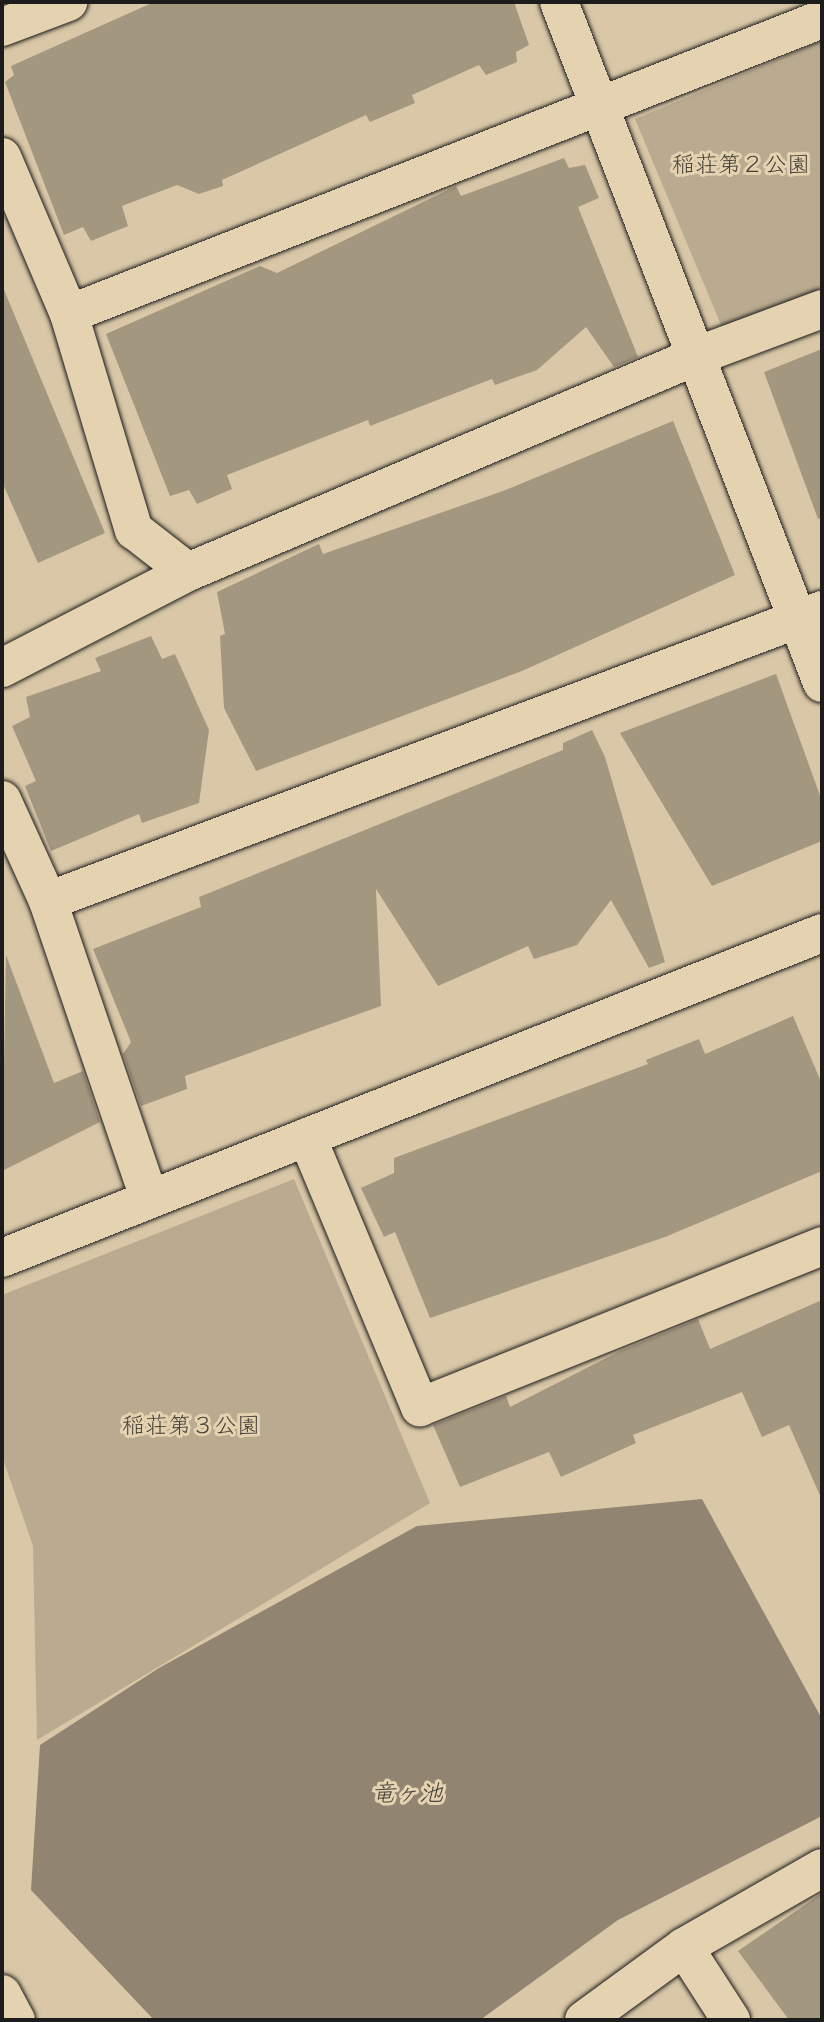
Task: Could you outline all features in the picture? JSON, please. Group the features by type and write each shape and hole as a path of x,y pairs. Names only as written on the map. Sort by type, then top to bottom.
{"street":[{"path":"2,27 68,2"},
{"path":"559,2 596,103 699,355 810,615 822,683"},
{"path":"69,314 596,103 822,19"},
{"path":"2,157 69,314 134,530 188,572"},
{"path":"2,668 188,572 699,355 822,309"},
{"path":"48,901 810,615"},
{"path":"2,800 48,901 148,1195"},
{"path":"2,1258 148,1195 307,1138 822,933"},
{"path":"307,1138 420,1407 822,1246"},
{"path":"584,2020 684,1947 822,1868"},
{"path":"684,1947 731,2020"},
{"path":"2,1994 16,2020"}],"green space":[{"name":"稲荘第２公園","path":"822,41 822,291 724,332 635,119"},
{"name":"稲荘第３公園","path":"294,1179 430,1503 37,1740 33,1546 2,1456 2,1295"}],"water":[{"name":"竜ヶ池","path":"702,1499 822,1719 822,1816 618,1920 480,2020 154,2020 31,1890 40,1745 159,1668 417,1526"}],"building":[{"path":"154,2 514,2 529,45 516,52 517,62 486,75 479,65 412,95 415,103 370,122 366,115 222,180 223,186 199,194 177,185 122,206 128,226 91,241 83,227 64,235 5,82 14,75 11,66"},
{"path":"564,158 569,168 585,165 599,198 578,207 638,357 614,367 586,327 537,370 495,385 492,379 370,426 368,420 227,475 232,489 197,504 189,490 170,496 106,334 260,266 277,273 456,186 461,196"},
{"path":"2,285 105,533 38,563 2,482"},
{"path":"822,349 822,518 818,519 764,372"},
{"path":"673,421 735,575 522,671 256,771 224,708 220,636 225,634 217,592 319,544 323,554 503,491"},
{"path":"151,636 162,659 175,654 209,730 199,803 142,823 139,814 51,851 25,786 36,781 12,726 30,717 26,697 101,671 95,658"},
{"path":"776,674 822,801 822,841 712,886 620,733"},
{"path":"592,730 605,757 665,962 649,968 611,900 577,945 534,959 528,946 438,986 376,889 381,1006 185,1076 187,1089 141,1106 123,1054 131,1042 93,949 201,907 199,897 563,750 563,743"},
{"path":"6,955 54,1083 83,1071 100,1122 2,1171"},
{"path":"793,1016 822,1084 822,1171 665,1237 430,1318 395,1232 384,1237 361,1188 394,1173 394,1158 648,1064 646,1060 699,1039 705,1054"},
{"path":"822,1300 822,1500 789,1425 762,1437 742,1392 633,1435 636,1443 561,1477 549,1452 460,1487 433,1425 506,1396 510,1407 620,1351 698,1319 710,1349"},
{"path":"822,1893 822,2020 789,2020 738,1951"}]}
